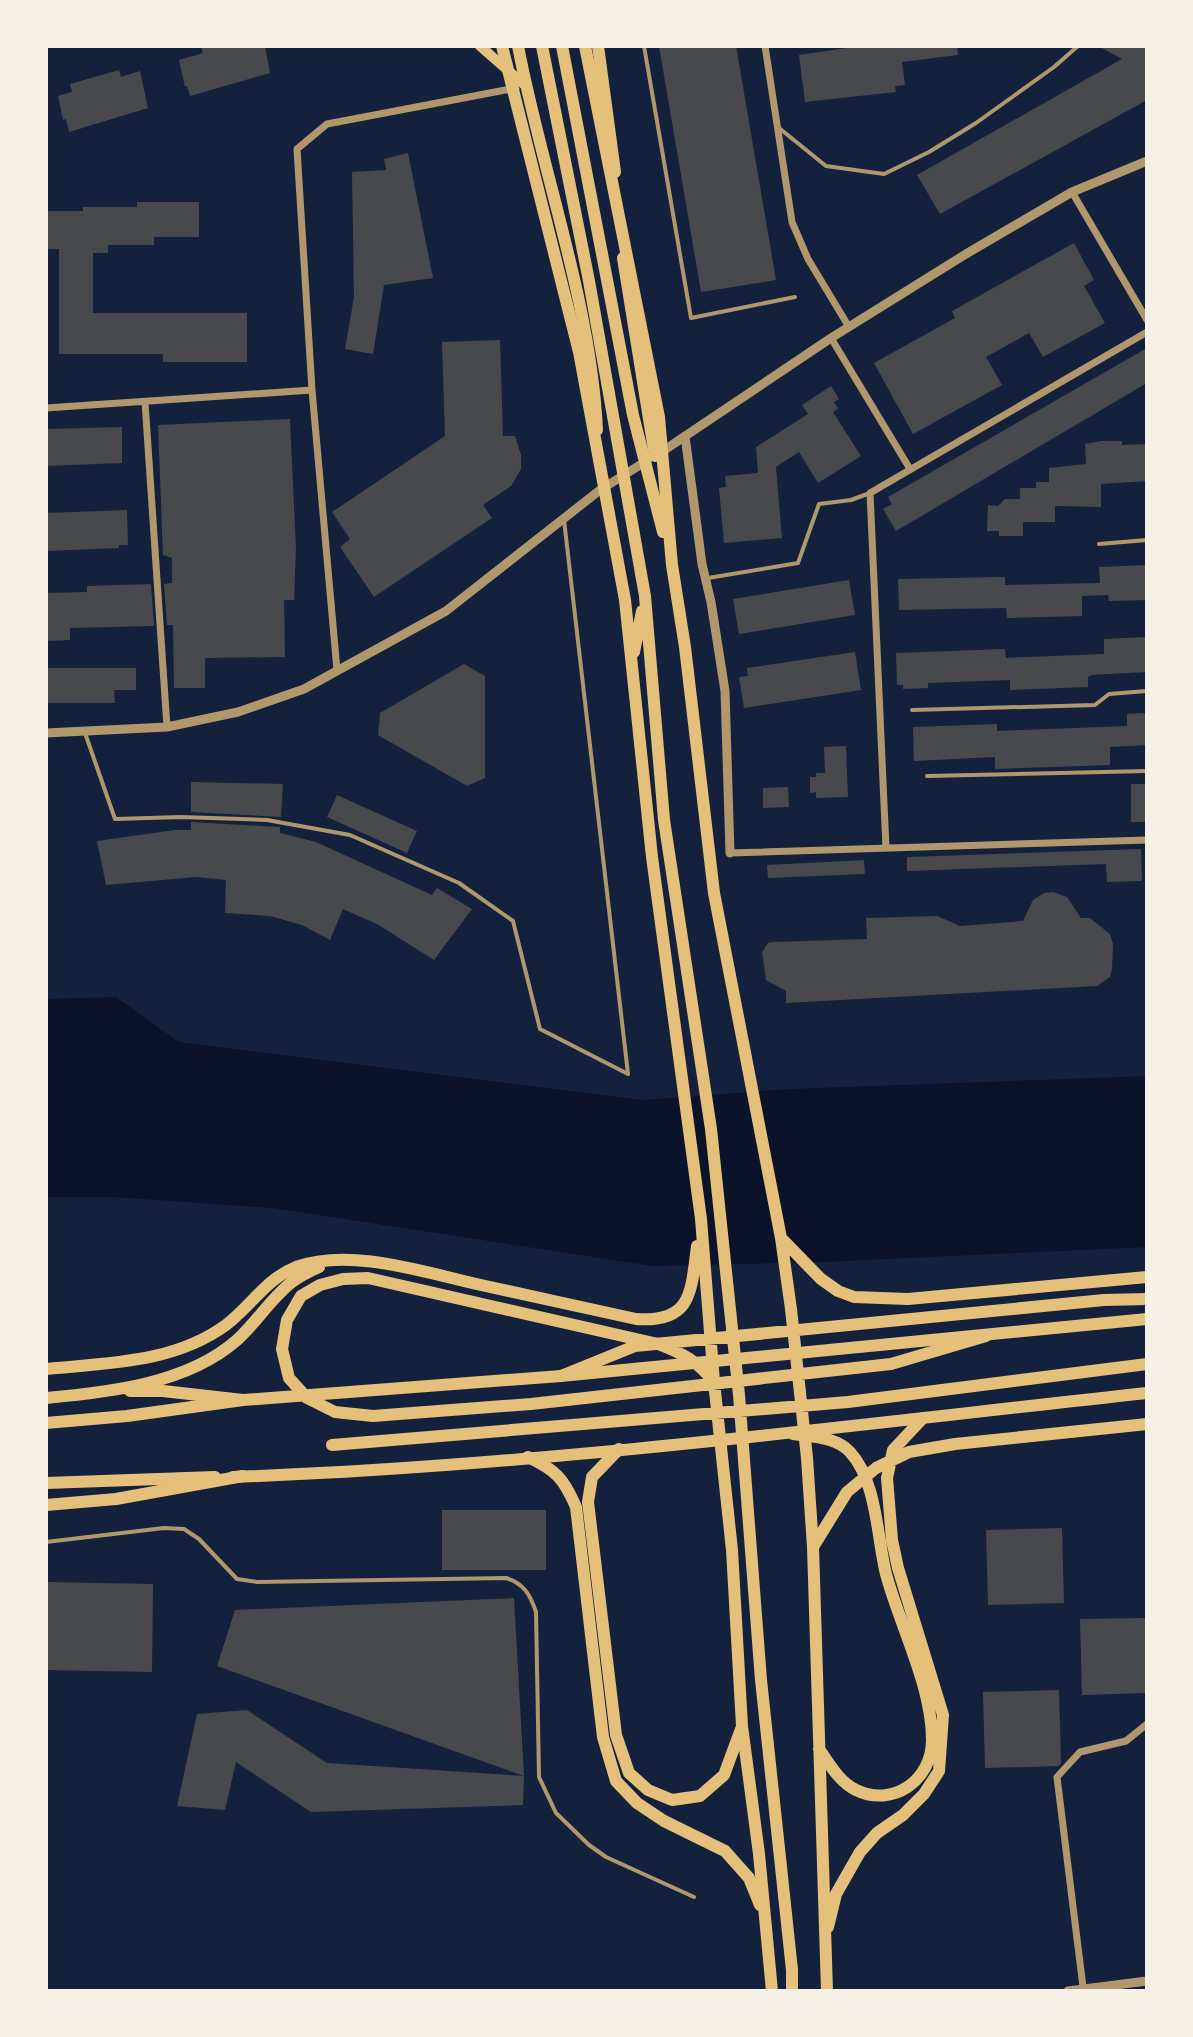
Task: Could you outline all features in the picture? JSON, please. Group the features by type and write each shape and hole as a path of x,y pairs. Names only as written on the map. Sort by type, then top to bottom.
{"main road":[{"path":"480,46 526,86"},
{"path":"502,46 579,352 615,533 652,857 701,1219 732,1550 742,1726 772,1991"},
{"path":"518,46 571,266 595,392 600,490"},
{"path":"542,46 589,281 645,596 664,820 715,1160 739,1395 761,1680 793,1991"},
{"path":"562,46 633,415 672,565"},
{"path":"585,46 659,417 672,565 685,647 714,893 781,1238 807,1458 813,1547 825,1991"},
{"path":"598,46 611,137 625,280 655,456"},
{"path":"632,665 645,596"},
{"path":"46,1369 149,1359 176,1351 227,1324 272,1280 297,1267 333,1259 382,1263 636,1319 659,1321 676,1313 690,1296 701,1219"},
{"path":"781,1238 821,1279 854,1297 908,1299 1147,1277"},
{"path":"112,1391 180,1372 209,1359 235,1342 294,1280 333,1259"},
{"path":"714,1382 688,1356 658,1344 368,1278 343,1279 320,1285 301,1296 287,1320 282,1349 289,1378 307,1398 335,1412 373,1416 531,1404 891,1364 986,1336"},
{"path":"561,1376 635,1346 1147,1299"},
{"path":"46,1423 127,1416 243,1400 561,1376 1147,1319"},
{"path":"332,1445 848,1402 1147,1364"},
{"path":"46,1398 112,1391 163,1391 243,1400"},
{"path":"46,1483 243,1476 528,1457 793,1434 1147,1393"},
{"path":"819,1749 837,1775 855,1790 878,1796 903,1792 918,1779 927,1762 932,1741 926,1698 886,1573 883,1518 893,1450 923,1418"},
{"path":"813,1547 847,1492 876,1468 909,1452 955,1444 1147,1424"},
{"path":"793,1434 837,1441 850,1451 859,1464 883,1518 943,1715 939,1771 924,1794 903,1815 877,1833 860,1852 836,1894 824,1945"},
{"path":"619,1449 592,1477 588,1502 609,1736 629,1773 648,1790 672,1800 700,1796 724,1775 742,1726"},
{"path":"528,1457 549,1467 559,1476 576,1507 616,1781 637,1803 664,1821 725,1851 749,1878 765,1919"},
{"path":"46,1505 116,1499 243,1476"}],"street":[{"path":"765,46 792,222 808,259 849,327"},
{"path":"337,670 312,390 297,149 327,124 526,86"},
{"path":"46,733 167,727 238,712 304,689 446,611 600,490 831,338 1072,192 1147,161"},
{"path":"1072,192 1147,320"},
{"path":"886,848 870,493 1147,332"},
{"path":"831,338 910,469"},
{"path":"46,408 312,390"},
{"path":"145,402 167,727"},
{"path":"685,436 725,691 730,853 1147,840"},
{"path":"1083,1987 1057,1777 1080,1752 1126,1741 1147,1724"},
{"path":"1068,1991 1147,1981"}],"lane":[{"path":"644,46 691,318 795,297"},
{"path":"779,128 826,166 884,174 929,152 976,123 1078,46"},
{"path":"706,579 798,563 819,504 851,500 870,493"},
{"path":"85,732 115,819 181,817 267,820 350,835 459,883 513,921 540,1029 628,1074 564,520"},
{"path":"1099,544 1147,540"},
{"path":"912,710 1095,705 1109,694 1147,691"},
{"path":"927,776 1147,771"},
{"path":"46,1542 164,1528 184,1529 199,1539 237,1579 257,1582 506,1578 521,1583 532,1598 536,1612 539,1777 556,1813 606,1857 694,1897"}],"water":[{"path":"116,997 179,1042 643,1100 790,1089 1147,1076 1147,1247 823,1262 652,1266 272,1208 113,1197 46,1197 46,999"}],"building":[{"path":"201,46 265,46 270,73 190,96 179,60 203,53"},
{"path":"659,46 736,46 776,280 701,292"},
{"path":"860,46 957,46 958,55 902,62 905,85 895,86 896,92 805,102 799,55"},
{"path":"1098,46 1147,46 1147,100 940,214 917,175 1122,59"},
{"path":"119,70 121,77 140,71 148,108 69,132 58,96 72,92 70,84"},
{"path":"408,153 433,278 384,285 373,354 345,349 354,297 352,172 386,170 384,159"},
{"path":"137,202 199,202 199,237 154,237 154,245 108,245 108,253 93,253 93,313 247,313 247,362 163,362 163,354 59,354 59,249 46,249 46,211 137,207"},
{"path":"1074,243 1094,280 1084,286 1105,323 1043,357 1029,333 986,357 1002,385 913,434 874,363 955,318 952,311"},
{"path":"500,340 503,436 515,436 521,455 521,469 511,486 483,505 492,518 374,597 340,547 350,539 332,512 445,436 442,342"},
{"path":"1147,348 1147,383 896,531 883,509 892,504 888,497"},
{"path":"831,386 839,399 834,402 838,409 833,412 861,456 818,483 799,452 776,467 782,538 724,543 719,488 726,487 725,476 758,473 756,447 808,414 802,405"},
{"path":"290,419 296,549 294,600 284,600 285,657 205,658 205,688 174,688 173,625 167,625 164,584 172,583 172,558 163,555 158,425"},
{"path":"122,427 122,463 46,466 46,429"},
{"path":"1122,441 1122,445 1147,444 1147,481 1101,484 1101,507 1055,506 1055,522 1023,522 1023,536 999,536 999,531 987,531 988,505 998,506 1005,499 1020,499 1020,488 1036,488 1036,482 1049,482 1049,468 1086,464 1085,444"},
{"path":"127,510 128,545 46,551 46,513"},
{"path":"1147,565 1147,600 1109,601 1108,595 1082,596 1082,616 1007,618 1006,608 899,610 898,579 1005,577 1005,585 1100,583 1099,567"},
{"path":"849,580 855,615 739,634 733,599"},
{"path":"151,584 154,626 70,628 70,640 46,641 46,593 87,592 87,586"},
{"path":"1147,637 1147,672 1091,675 1088,677 1088,687 1010,690 1010,680 928,683 928,688 903,689 903,685 897,685 896,653 1005,649 1006,658 1104,654 1104,639"},
{"path":"855,652 861,690 744,708 739,677 748,676 747,668"},
{"path":"464,664 485,676 485,778 467,786 378,735 380,713"},
{"path":"46,668 136,668 136,690 114,690 115,703 46,703"},
{"path":"1147,713 1147,745 1110,747 1110,765 995,769 995,757 914,761 913,727 997,724 997,731 1127,726 1127,714"},
{"path":"846,746 848,797 816,798 816,792 810,793 810,777 825,773 824,747"},
{"path":"191,782 283,784 281,817 191,812"},
{"path":"1131,784 1147,784 1147,822 1131,822"},
{"path":"788,787 789,807 763,808 763,788"},
{"path":"337,795 417,831 407,853 327,817"},
{"path":"191,822 280,827 280,833 316,842 432,895 437,888 472,909 434,960 377,924 343,909 330,940 302,925 270,916 225,913 226,880 196,877 106,885 97,841 191,830"},
{"path":"1141,849 1142,881 1107,882 1106,864 907,871 907,857"},
{"path":"864,860 865,874 768,878 767,865"},
{"path":"1053,892 1067,897 1081,918 1090,918 1110,934 1113,944 1110,977 1097,986 786,1003 786,991 766,980 762,952 768,943 867,939 866,918 937,916 960,926 1023,921 1033,900 1044,893"},
{"path":"442,1510 546,1510 546,1570 442,1570"},
{"path":"1062,1528 1064,1603 988,1605 986,1530"},
{"path":"46,1582 153,1584 152,1672 46,1670"},
{"path":"514,1598 524,1776 217,1666 235,1610"},
{"path":"1147,1618 1147,1693 1082,1695 1080,1619"},
{"path":"1059,1690 1059,1766 985,1768 983,1692"},
{"path":"247,1710 327,1763 524,1776 523,1805 311,1812 236,1762 225,1810 177,1806 197,1714"}]}
